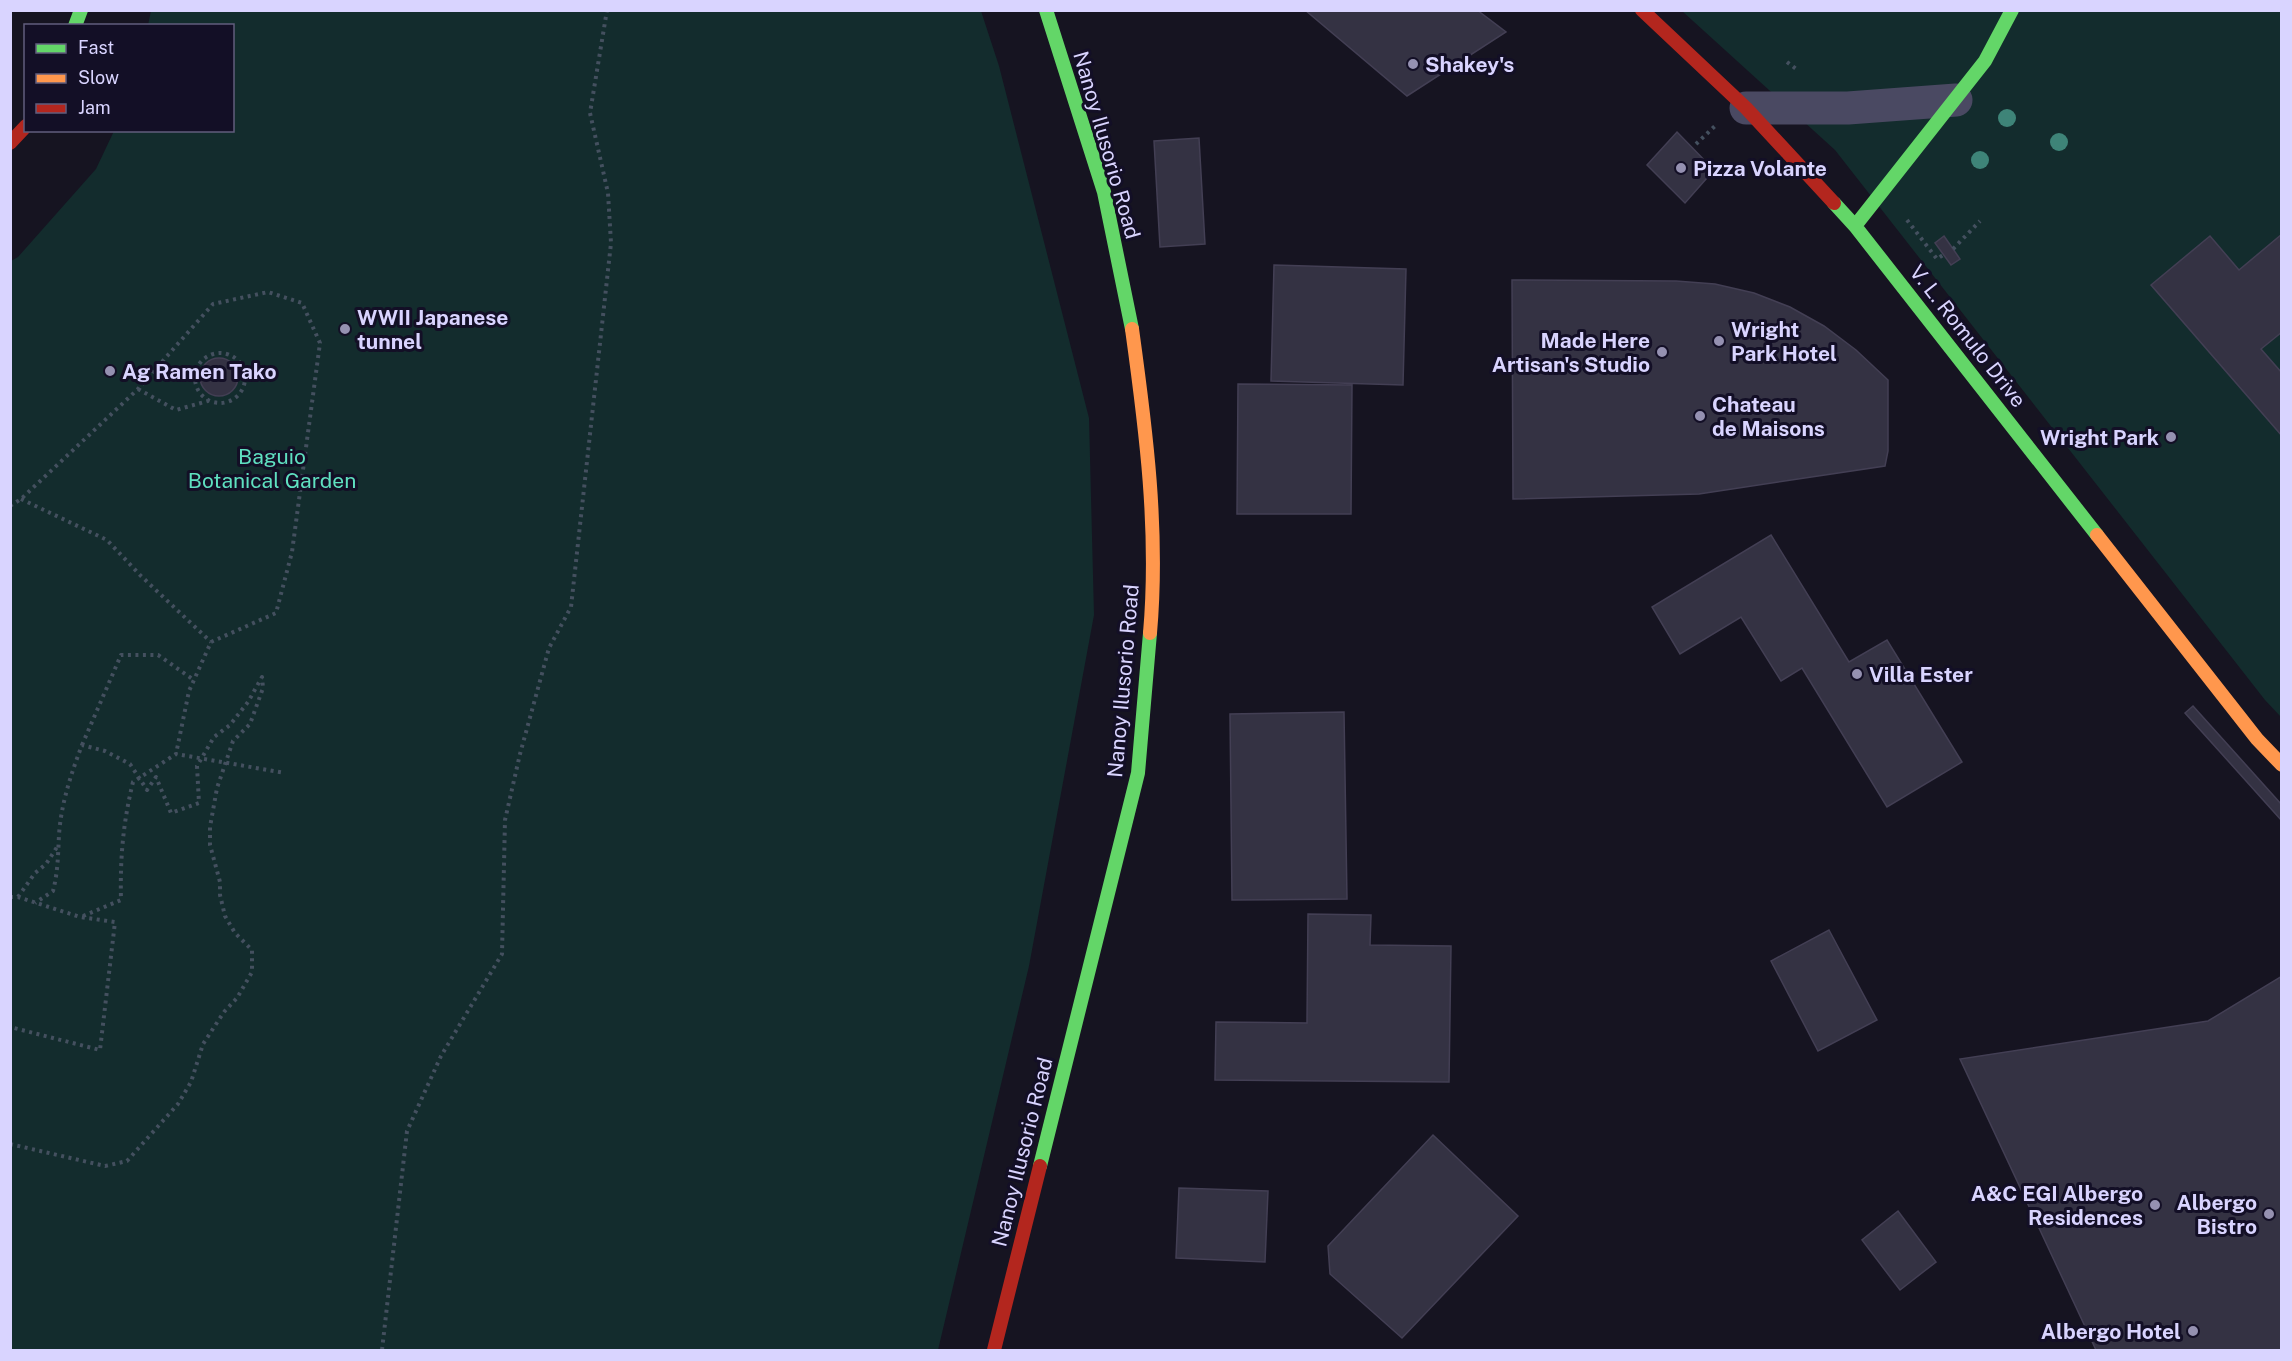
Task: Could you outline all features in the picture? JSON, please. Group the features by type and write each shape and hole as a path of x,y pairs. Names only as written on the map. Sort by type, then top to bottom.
{"main road":[{"name":"Nanoy Ilusorio Road","path":"993,1350 1138,773 1153,596 1154,538 1143,408 1129,312 1104,192 1046,10"},
{"name":"V. L. Romulo Drive","path":"1642,10 1746,108 1855,226 2257,739 2282,765"},
{"path":"1855,226 1985,61 2012,10"},
{"path":"10,143 24,128"}],"street":[{"path":"1746,108 1848,108 1956,100"}],"path":[{"path":"382,1350 407,1131 441,1056 502,954 505,820 520,754 549,648 571,607 611,243 608,193 590,113 607,10"},
{"path":"1696,144 1710,131"},
{"path":"1907,219 1937,258 1943,255"},
{"path":"1953,249 1980,221"},
{"path":"10,506 21,499 138,389 213,304 268,292 302,303 320,343 292,552 276,613 211,642 189,691 176,754"},
{"path":"138,389 176,410 208,401 228,402 241,391 245,374 237,359 220,353 205,357 200,363 194,377 199,392 208,401"},
{"path":"21,499 106,540 211,642"},
{"path":"34,903 53,891 70,777 81,745 121,655 158,655 194,680"},
{"path":"10,1144 105,1166 127,1161 178,1104 191,1082 204,1044 224,1012 237,998 252,972 252,950 235,933 225,916 220,895 220,882 210,845 210,826 217,788 225,763 233,741 250,724 263,688 262,677 248,702 230,725 214,737 197,766 199,803 171,813 156,777 147,790 130,764 105,751 81,745"},
{"path":"80,917 121,900 120,864 124,820 133,782 176,754 285,773"},
{"path":"18,897 35,873 46,864 59,844"},
{"path":"10,897 18,897 80,917 115,922 100,1050 10,1027"}],"green space":[{"name":"Baguio Botanical Garden","path":"151,11 981,11 999,66 1089,418 1094,615 1029,966 938,1350 11,1350 11,261 18,257 96,169 114,132 234,132 234,24 148,24"},
{"name":"Wright Park","path":"1682,11 2281,11 2281,717 2265,700 1835,150"}],"building":[{"name":"Shakey's","path":"1305,10 1477,10 1506,32 1407,96"},
{"name":"Pizza Volante","path":"1677,132 1714,170 1685,203 1647,165"},
{"path":"1199,138 1205,244 1160,247 1154,141"},
{"path":"2282,234 2282,332 2261,349 2282,373 2282,436 2151,285 2210,236 2239,270"},
{"path":"1944,236 1960,259 1951,265 1935,243"},
{"path":"1274,265 1406,269 1403,385 1271,381"},
{"name":"Chateau de Maisons","path":"1512,280 1676,281 1715,284 1754,293 1790,307 1824,326 1856,350 1888,380 1888,451 1885,466 1699,494 1513,499"},
{"path":"219,358 226,359 232,364 237,370 237,384 232,390 226,395 219,396 212,395 206,390 201,384 200,377 201,370 206,364 212,359"},
{"path":"1238,384 1352,385 1351,514 1237,514"},
{"name":"Villa Ester","path":"1771,535 1849,662 1887,640 1962,762 1887,807 1802,668 1781,681 1741,617 1680,654 1652,607"},
{"path":"2193,706 2282,805 2282,821 2185,713"},
{"path":"1344,712 1347,899 1232,900 1230,714"},
{"path":"1308,914 1371,915 1370,945 1451,946 1449,1082 1215,1080 1216,1022 1307,1023"},
{"path":"1829,930 1877,1020 1818,1051 1771,961"},
{"name":"A&C EGI Albergo Residences","path":"2282,976 2282,1350 2096,1350 1960,1059 2208,1021"},
{"path":"1433,1135 1518,1216 1402,1338 1330,1274 1328,1246"},
{"path":"1179,1188 1268,1191 1265,1262 1176,1258"},
{"path":"1898,1211 1936,1262 1900,1290 1862,1240"}],"traffic: fast":[{"path":"76,24 81,10"},
{"path":"1046,10 1104,192 1132,329"},
{"path":"1855,226 1985,61 2012,10"},
{"path":"1834,203 1855,226 2097,535"},
{"path":"1040,1166 1138,773 1150,633"}],"traffic: slow":[{"path":"1132,329 1150,481 1153,557 1150,633"},
{"path":"2097,535 2257,739 2282,765"}],"traffic: jam":[{"path":"1642,10 1746,108 1834,203"},
{"path":"10,143 24,128"},
{"path":"994,1350 1040,1166"}],"place":[{"name":"Shakey's","path":"1413,64"},
{"name":"Pizza Volante","path":"1681,168"},
{"name":"WWII Japanese tunnel","path":"345,329"},
{"name":"Wright Park Hotel","path":"1719,341"},
{"name":"Made Here Artisan's Studio","path":"1662,352"},
{"name":"Ag Ramen Tako","path":"110,371"},
{"name":"Chateau de Maisons","path":"1700,416"},
{"name":"Wright Park","path":"2171,437"},
{"name":"Villa Ester","path":"1857,674"},
{"name":"A&C EGI Albergo Residences","path":"2155,1205"},
{"name":"Albergo Bistro","path":"2269,1214"},
{"name":"Albergo Hotel","path":"2193,1331"}]}
